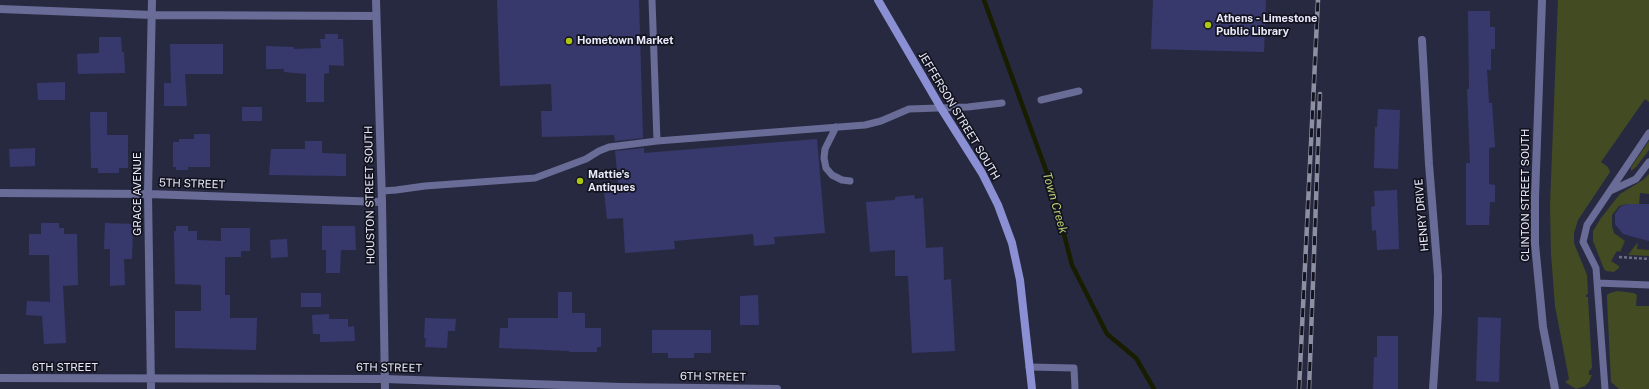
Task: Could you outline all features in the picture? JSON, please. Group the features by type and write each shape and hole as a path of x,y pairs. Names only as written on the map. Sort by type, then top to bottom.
{"main road":[{"name":"JEFFERSON STREET SOUTH","path":"878,0 941,108 982,173 998,205 1012,243 1020,280 1032,389"}],"street":[{"name":"GRACE AVENUE","path":"151,389 148,194 152,0"},
{"name":"HOUSTON STREET SOUTH","path":"376,0 382,191 385,389"},
{"name":"CLINTON STREET SOUTH","path":"1542,0 1535,197 1535,244 1543,327 1555,389"},
{"path":"0,9 152,15 376,16"},
{"name":"HENRY DRIVE","path":"1422,40 1429,164 1438,276 1438,312 1433,389"},
{"name":"5TH STREET","path":"0,193 148,194 382,202"},
{"name":"6TH STREET","path":"0,378 385,379 621,388 777,389"}],"lane":[{"path":"652,0 657,141"},
{"path":"1041,100 1079,91"},
{"path":"382,191 425,186 535,178 586,160 599,151 609,147 657,141 881,122 909,109 968,107 1002,103"},
{"path":"836,127 824,149 826,168 832,175 842,180 850,181"},
{"path":"1605,389 1596,268 1583,242 1587,224 1649,133"},
{"path":"1609,191 1636,179 1649,162"},
{"path":"1597,284 1649,285"},
{"path":"1029,367 1074,368 1075,389"}],"path":[{"path":"1619,257 1649,259"}],"green space":[{"path":"1558,0 1649,0 1649,102 1645,99 1601,162 1608,167 1610,172 1578,220 1574,233 1574,243 1587,275 1588,294 1586,297 1588,297 1592,368 1589,371 1589,375 1592,375 1589,382 1585,386 1576,389 1565,382 1569,379 1555,306 1551,254 1550,205"},
{"path":"1649,141 1649,150 1631,171 1631,167"},
{"path":"1649,174 1649,194 1640,193 1639,204 1619,206 1612,215 1612,226 1614,233 1625,241 1620,252 1617,251 1611,261 1619,266 1619,268 1614,272 1606,271 1593,241 1593,231 1601,218 1620,194 1643,180"},
{"path":"1638,242 1637,249 1649,250 1649,256 1628,255"},
{"path":"1617,291 1634,293 1637,295 1636,306 1649,306 1649,389 1619,389 1611,382 1607,295"}],"building":[{"name":"Hometown Market","path":"497,0 639,0 643,138 615,141 614,135 542,137 541,111 552,111 551,84 500,86"},
{"name":"Athens - Limestone Public Library","path":"1153,0 1266,0 1264,52 1151,49"},
{"path":"1468,11 1490,11 1490,27 1495,27 1495,49 1491,49 1491,70 1487,70 1489,103 1492,103 1495,147 1489,148 1489,184 1495,185 1495,202 1490,202 1489,225 1466,225 1466,163 1470,163 1467,89 1469,89"},
{"path":"325,34 338,34 338,39 343,39 344,66 329,65 329,73 324,74 324,102 306,102 306,74 284,72 284,69 266,69 266,46 294,47 294,49 321,48 320,39 325,39"},
{"path":"99,37 121,37 122,52 124,52 125,73 78,74 77,54 99,53"},
{"path":"170,44 223,44 223,74 185,74 187,106 164,106 164,83 171,83"},
{"path":"65,82 65,100 38,100 37,83"},
{"path":"242,107 262,107 262,121 242,121"},
{"path":"1378,109 1400,110 1398,169 1374,168 1375,127 1377,127"},
{"path":"90,112 107,112 107,135 128,135 128,168 119,168 119,173 98,173 98,168 91,168"},
{"path":"194,134 210,134 210,167 188,167 188,170 176,170 176,167 173,167 173,142 179,142 179,139 194,139"},
{"path":"817,139 825,233 774,237 775,244 754,246 753,234 674,241 675,249 625,253 623,218 607,219 604,191 619,190 615,151 644,148 644,153"},
{"path":"305,141 322,141 322,153 346,154 346,176 269,175 271,149 305,149"},
{"path":"35,148 35,166 10,167 9,149"},
{"path":"1397,190 1399,249 1377,250 1376,230 1372,231 1371,207 1375,206 1374,191"},
{"path":"914,195 915,199 923,198 926,248 943,247 944,280 951,279 955,351 912,353 908,276 895,276 895,250 870,252 866,202 895,200 895,197"},
{"path":"1627,204 1649,204 1649,241 1623,234 1615,224 1615,214 1620,207"},
{"path":"41,223 59,223 59,228 64,228 64,234 77,234 78,285 63,286 66,343 44,344 42,316 26,315 27,301 50,302 49,255 29,255 29,234 41,234"},
{"path":"105,223 133,224 132,259 124,259 125,285 110,286 110,249 104,249"},
{"path":"176,226 188,226 188,231 197,231 197,240 221,241 221,228 250,228 250,251 241,251 241,257 225,257 225,295 230,295 230,318 257,318 256,350 175,348 175,311 201,311 201,285 175,284 174,231 176,231"},
{"path":"322,226 355,226 356,250 341,250 340,273 326,273 326,250 322,250"},
{"path":"287,239 288,257 271,258 270,240"},
{"path":"558,292 572,292 572,313 585,313 585,328 601,328 601,347 597,347 597,352 499,348 500,328 508,328 508,318 558,318"},
{"path":"301,293 321,293 321,307 301,307"},
{"path":"758,295 759,325 740,325 740,296"},
{"path":"329,314 329,319 348,319 348,327 354,326 355,341 320,342 320,334 313,334 312,315"},
{"path":"1478,317 1501,318 1499,382 1476,381"},
{"path":"425,318 456,319 455,331 448,331 447,348 425,347"},
{"path":"652,330 711,330 711,353 694,353 694,358 668,358 668,353 652,353"},
{"path":"1377,336 1398,336 1398,389 1373,389 1374,357 1377,357"}],"waterway":[{"name":"Town Creek","path":"984,0 1051,184 1072,265 1107,334 1136,358 1154,389"}],"railway":[{"path":"1299,389 1318,0"},
{"path":"1309,389 1320,94"}],"place":[{"name":"Athens - Limestone Public Library","path":"1208,25"},
{"name":"Hometown Market","path":"569,41"},
{"name":"Mattie's Antiques","path":"580,181"}]}
